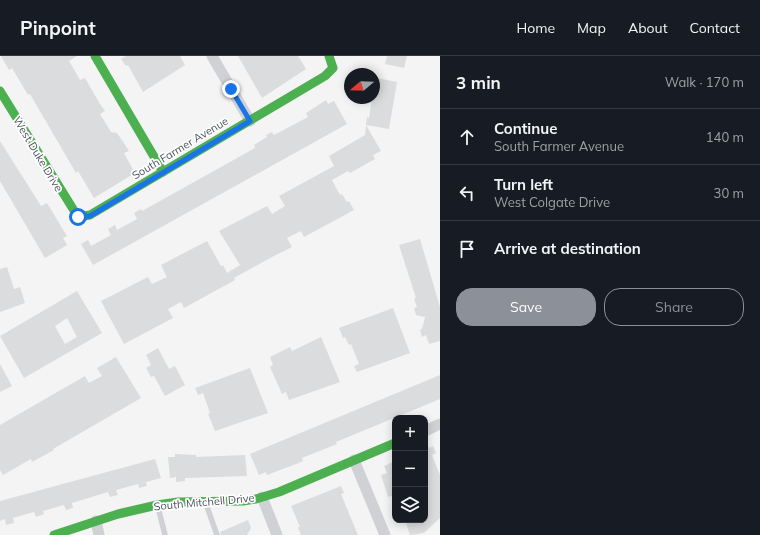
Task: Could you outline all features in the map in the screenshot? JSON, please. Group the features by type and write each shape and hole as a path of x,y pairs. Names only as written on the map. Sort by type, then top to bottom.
{"street":[{"path":"95,56 163,172"},
{"path":"212,56 250,121"},
{"name":"South Farmer Avenue","path":"78,217 90,216 325,76 333,68 329,56"},
{"name":"West Duke Drive","path":"0,91 71,208 78,217"},
{"path":"428,429 440,424"},
{"name":"South Mitchell Drive","path":"54,535 96,521 158,505 245,501 262,497 279,492 392,444"},
{"path":"354,460 385,535"},
{"path":"262,497 277,535"},
{"path":"96,521 99,535"}],"lane":[{"path":"206,502 217,535"},
{"path":"158,505 165,535"}],"building":[{"path":"1,56 77,56 69,61 80,80 85,78 105,111 100,114 111,132 117,133 129,151 124,153 135,173 94,198 78,171 76,173 30,94 28,95 12,68 9,70"},
{"path":"126,56 180,56 185,65 143,92 128,65 126,66 121,59"},
{"path":"238,56 298,56 306,69 262,98"},
{"path":"387,56 407,56 404,68 385,64"},
{"path":"380,79 397,82 389,129 366,125 367,117 369,118 371,104 380,104"},
{"path":"326,100 328,104 334,101 347,124 93,265 81,244 88,240 91,246 111,235 108,229 115,225 117,230 137,219 134,213 141,209 142,211 255,148 254,145 267,137 266,135 272,132 274,135 308,117 306,113"},
{"path":"366,125 381,151 373,155 375,159 350,173 348,171 332,180 340,195 342,194 347,202 349,201 354,210 304,237 301,231 287,238 292,247 234,278 235,280 184,308 181,302 168,309 173,318 124,344 101,301 148,277 152,284 167,277 161,265 207,241 221,266 223,265 227,273 240,265 219,231 267,206 272,214 285,206 279,196 334,166 329,156 365,135"},
{"path":"0,141 41,206 47,203 67,236 63,238 67,245 45,258 0,181"},
{"path":"420,239 440,307 440,341 429,344 426,335 422,337 420,330 422,329 425,317 416,315 414,308 417,307 414,299 416,298 399,245"},
{"path":"7,267 14,289 20,287 25,303 0,312 0,269"},
{"path":"77,291 102,333 24,378 0,336","holes":["67,318 77,337 65,344 55,326"]},
{"path":"393,308 410,353 357,372 354,366 359,364 351,344 349,345 345,337 343,338 339,328"},
{"path":"321,337 340,382 289,400 286,392 282,394 270,367 273,365 270,357 290,347 292,351"},
{"path":"158,348 169,369 175,366 185,385 165,396 154,376 151,377 146,368 151,365 146,355"},
{"path":"116,357 141,398 53,449 54,450 32,462 31,459 3,475 0,470 0,425 85,376 89,383 102,376 97,368"},
{"path":"0,364 12,386 0,392"},
{"path":"250,368 268,413 215,431 208,414 210,413 203,393 198,395 195,388"},
{"path":"440,375 440,399 401,415 392,415 392,419 336,442 337,444 302,458 303,461 296,464 267,475 266,472 259,475 250,454"},
{"path":"428,446 429,448 433,446 436,453 432,455 440,475 440,518 424,533 410,535 406,523 428,523"},
{"path":"175,454 196,455 196,457 245,455 247,476 185,478 185,481 176,482 176,477 170,478 168,457 175,457"},
{"path":"155,459 161,478 146,482 147,486 139,488 138,484 116,490 118,495 110,497 108,492 72,503 73,508 66,510 64,505 43,511 44,514 36,517 34,512 13,518 14,523 6,525 5,519 0,521 0,501"},
{"path":"392,462 392,496 388,497 381,475 387,473 384,466"},
{"path":"341,486 344,493 341,494 358,535 301,535 298,527 300,527 291,506"},
{"path":"248,520 251,528 247,535 221,535 220,532"}],"traffic: fast":[{"path":"95,56 163,172"},
{"path":"0,91 78,217 90,215 325,76 333,68 329,56"},
{"path":"54,535 118,514 157,505 178,502 243,501 256,499 279,492 392,444"}],"route":[{"path":"78,217 90,216 250,121 231,89"}]}
